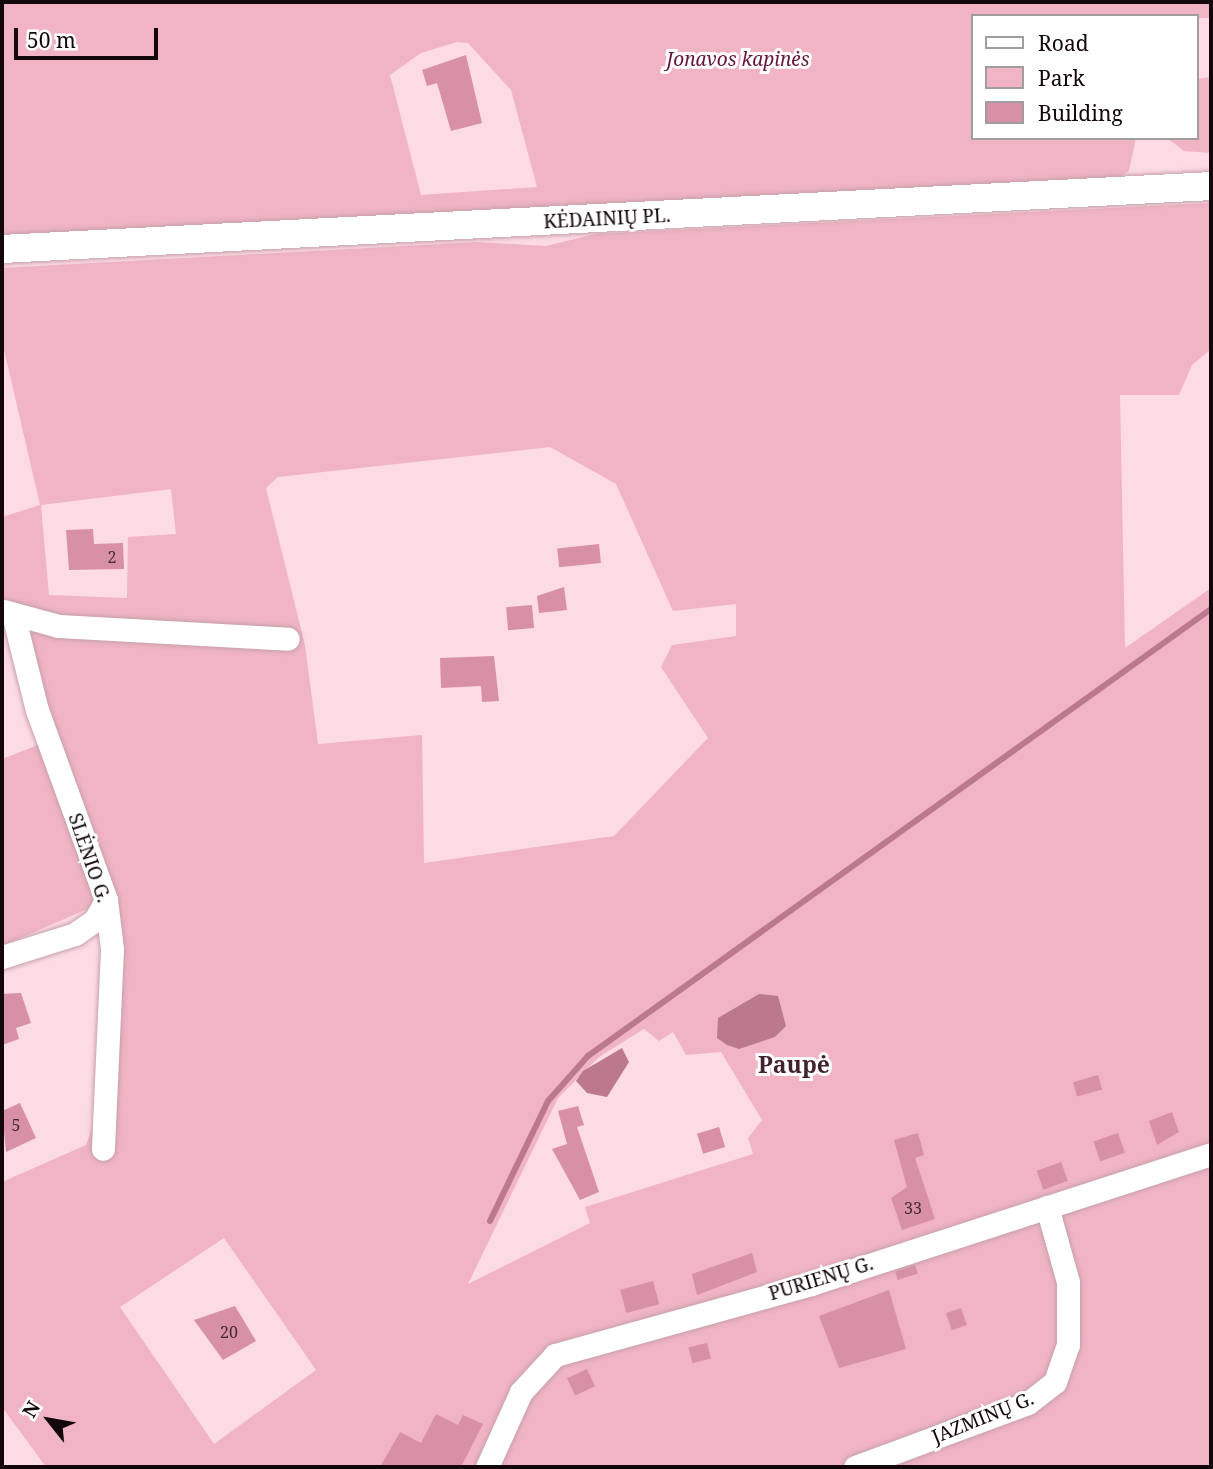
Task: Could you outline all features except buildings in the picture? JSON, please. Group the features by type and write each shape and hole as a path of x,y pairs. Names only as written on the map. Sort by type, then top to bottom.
{"main road":[{"name":"KĖDAINIŲ PL.","path":"2,249 1211,186"}],"street":[{"path":"8,614 59,626 288,639"},
{"name":"SLĖNIO G.","path":"8,614 37,710 106,900 112,949 103,1149"},
{"path":"2,957 75,934 95,920 106,900"},
{"name":"PURIENŲ G.","path":"487,1467 521,1392 555,1354 811,1284 1211,1154"},
{"name":"JAZMINŲ G.","path":"855,1467 1028,1403 1055,1382 1069,1345 1068,1282 1047,1208"}],"green space":[{"name":"Jonavos kapinės","path":"2,2 1211,2 1211,18 1199,18 1199,14 972,14 972,140 1136,140 1129,171 1113,181 2,235","holes":["457,42 468,43 511,90 537,187 421,195 390,75 421,53"]},
{"path":"1211,77 1211,153 1184,151 1170,140 1199,140 1199,79"},
{"path":"1211,203 1211,349 1192,365 1179,395 1120,395 1125,648 1211,588 1211,1467 46,1467 2,1407 2,1182 86,1145 117,1059 106,901 2,946 2,759 38,745 27,700 24,627 304,645 19,612 2,598 2,517 40,505 2,341 2,268 477,242 546,246 595,234","holes":["550,447 616,484 673,611 736,604 736,636 672,645 661,667 708,738 614,836 424,863 422,735 318,744 305,645 266,488 278,477","171,489 176,534 128,537 127,598 49,595 41,505","644,1029 659,1041 673,1032 686,1055 721,1052 762,1120 748,1138 753,1154 585,1207 590,1223 468,1284 558,1098 599,1057","224,1238 316,1370 214,1444 120,1307"]}],"shaded area":[{"path":"759,994 778,996 786,1026 775,1037 739,1049 717,1038 718,1018"},
{"path":"622,1048 629,1062 607,1097 587,1093 576,1081 583,1071"}],"waterway":[{"path":"490,1221 548,1101 588,1056 1211,609"}],"district":[{"name":"Paupė","path":"794,1064"}]}
